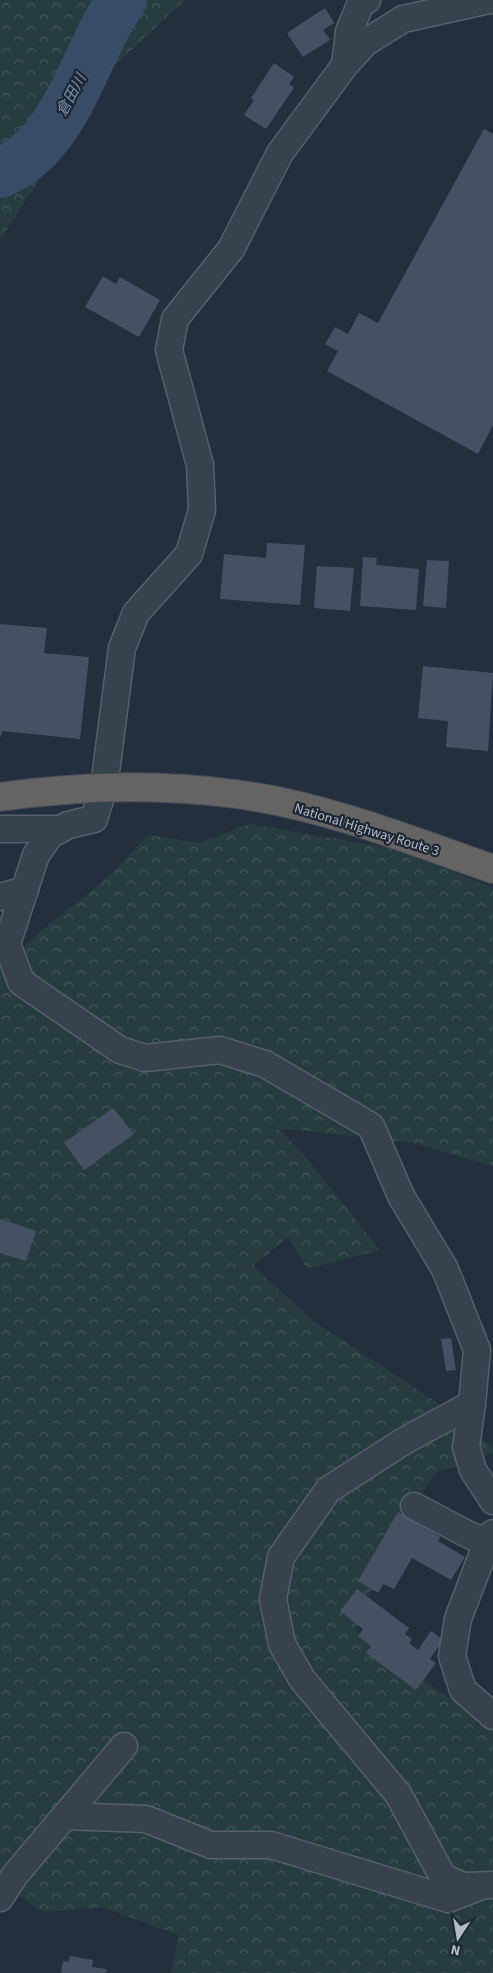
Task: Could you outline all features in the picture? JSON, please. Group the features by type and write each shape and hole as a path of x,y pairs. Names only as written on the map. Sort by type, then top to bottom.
{"highway":[{"name":"National Highway Route 3","path":"0,797 55,790 104,787 171,787 237,794 321,812 493,869"}],"street":[{"path":"345,66 349,32 360,5 366,0"},
{"path":"489,0 403,20 365,43 345,66 280,153 231,249 175,319 169,350 200,465 202,510 189,554 136,614 122,648 104,787 94,819 68,825 50,835 36,855 4,944 21,982 120,1050 145,1058 220,1050 265,1064 371,1126 401,1196 445,1269 477,1350 466,1447 473,1470 493,1501"},
{"path":"0,829 61,829"},
{"path":"0,897 25,890"},
{"path":"472,1404 404,1440 328,1490 281,1557 273,1599 282,1644 302,1678 398,1794 443,1877 463,1886 491,1884"},
{"path":"414,1506 474,1537 490,1536 458,1619 452,1656 463,1690 493,1716"},
{"path":"0,1898 15,1875 124,1746"},
{"path":"65,1816 146,1820 211,1845 272,1845 448,1899 491,1884"}],"green space":[{"path":"0,0 185,0 114,66 0,240"},
{"path":"249,824 396,849 493,888 493,1166 414,1143 278,1128 309,1161 380,1250 307,1269 288,1237 253,1266 313,1321 445,1408 493,1448 493,1453 436,1473 392,1534 356,1632 493,1729 493,1973 171,1973 179,1935 101,1907 43,1912 0,1882 0,969 40,932 107,878 149,835 199,843"}],"building":[{"path":"325,8 334,23 323,30 330,40 303,57 287,33"},
{"path":"274,63 294,77 289,84 294,88 266,129 244,115 254,100 251,98"},
{"path":"484,129 493,134 493,425 478,454 327,371 338,351 325,344 335,327 348,334 359,313 378,323"},
{"path":"103,276 116,284 120,277 160,300 139,337 85,307"},
{"path":"267,543 305,545 300,605 220,599 224,554 266,558"},
{"path":"363,557 377,558 376,565 419,569 416,610 360,606"},
{"path":"427,560 449,561 446,608 423,606"},
{"path":"317,566 354,568 350,611 314,608"},
{"path":"0,624 47,628 44,653 89,657 80,739 2,731 0,738"},
{"path":"423,666 493,673 488,751 446,747 448,721 418,718"},
{"path":"113,1108 134,1134 84,1170 64,1143"},
{"path":"0,1219 36,1231 26,1261 0,1253"},
{"path":"451,1338 456,1370 446,1371 441,1339"},
{"path":"398,1512 440,1537 438,1541 465,1557 451,1580 412,1558 394,1589 383,1584 378,1593 358,1581"},
{"path":"357,1589 409,1628 405,1634 412,1639 409,1643 418,1650 431,1631 443,1640 430,1659 436,1663 416,1690 366,1653 371,1646 358,1636 363,1629 340,1611"},
{"path":"70,1956 93,1960 92,1967 107,1969 106,1973 61,1973 63,1961 68,1962"}],"waterway":[{"name":"倉田川","path":"0,173 23,159 43,141 58,120 72,96 108,22 122,0"}]}
